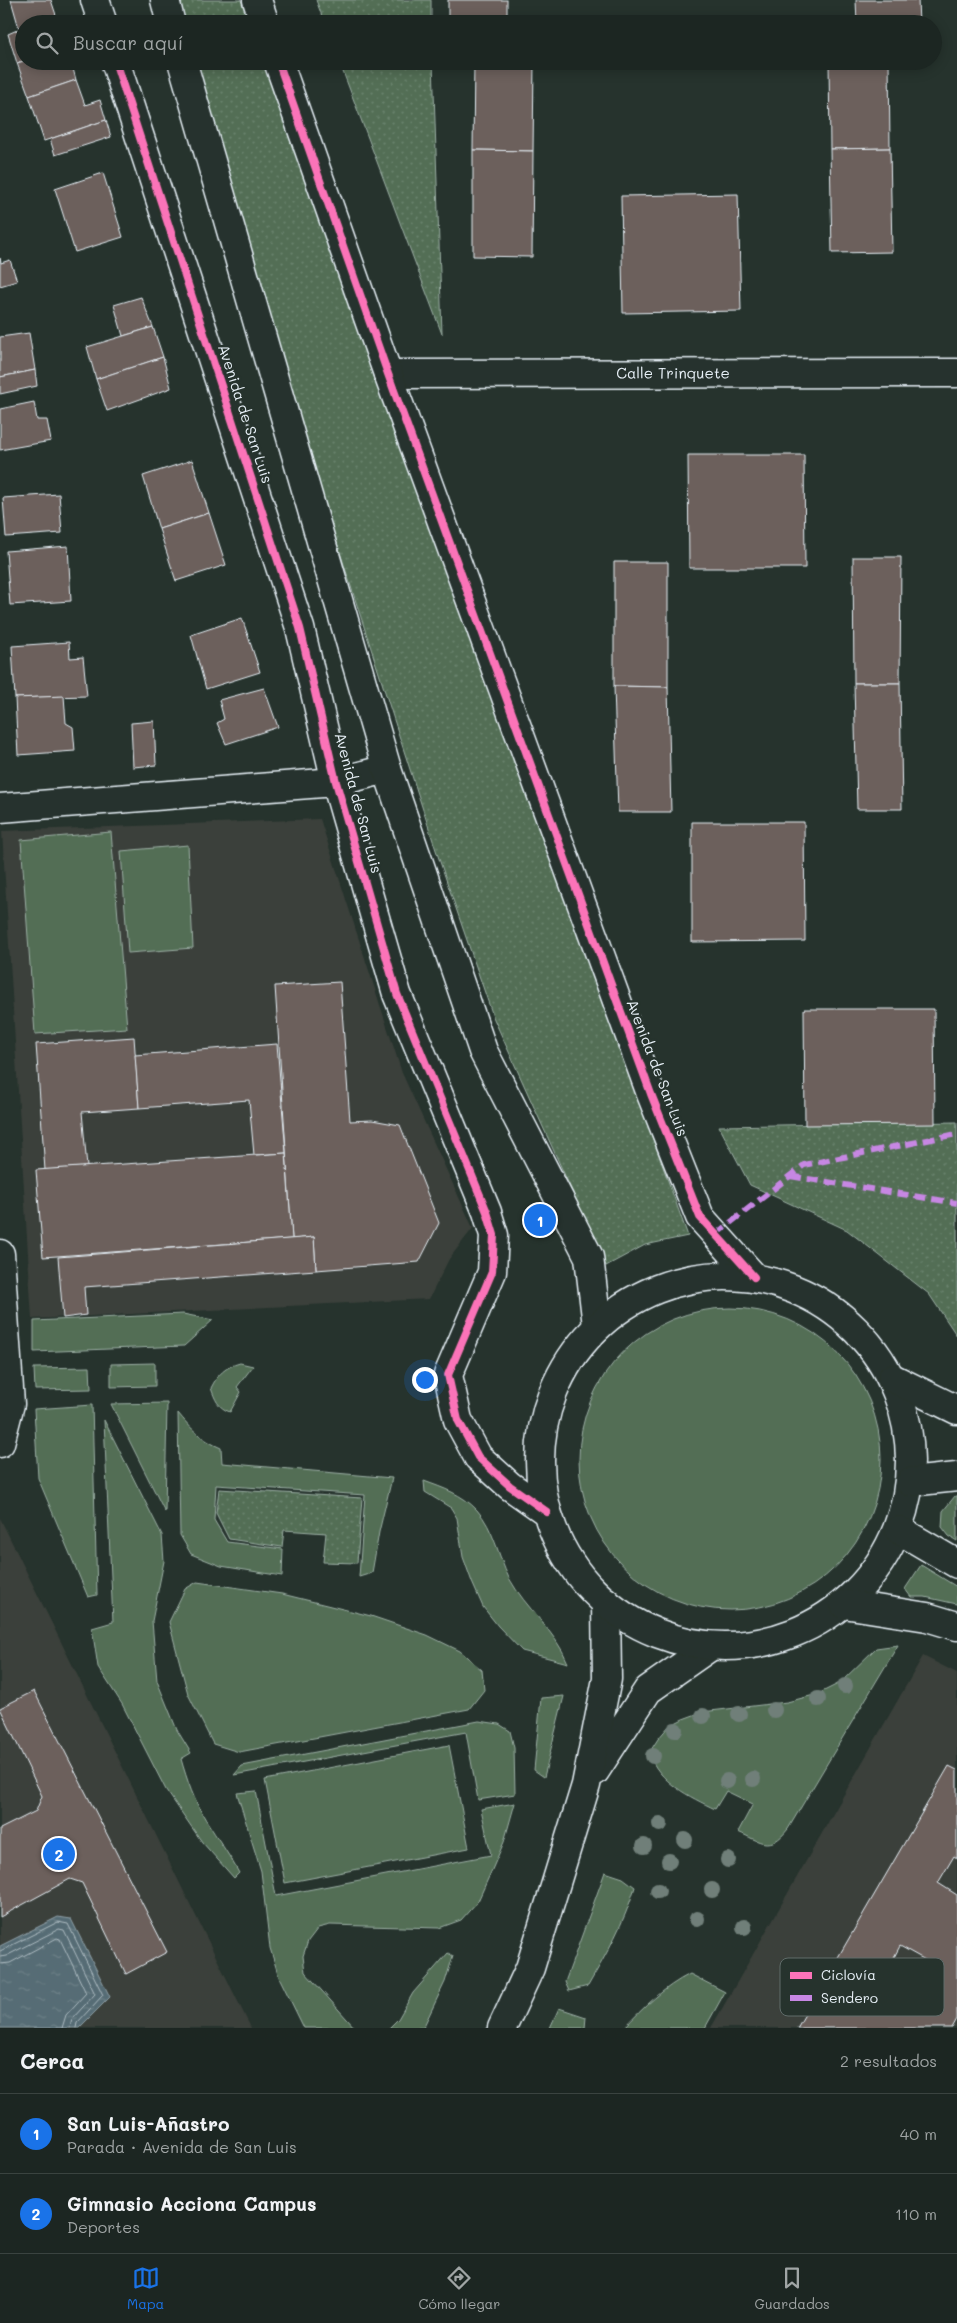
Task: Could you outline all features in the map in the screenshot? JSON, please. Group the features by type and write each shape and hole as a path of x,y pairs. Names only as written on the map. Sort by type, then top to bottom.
{"street":[{"path":"95,0 100,15"},
{"path":"165,0 169,15"},
{"path":"256,0 262,15"},
{"name":"Avenida de San Luis","path":"118,70 300,628 336,782 397,994 487,1212 494,1235 492,1272 448,1375 458,1420 478,1457 510,1486 547,1512"},
{"path":"185,70 387,769 483,1051 589,1257 597,1326"},
{"name":"Avenida de San Luis","path":"281,70 388,374 648,1085 700,1217 754,1277"},
{"name":"Calle Trinquete","path":"388,374 957,373"},
{"path":"0,808 336,782 387,769"},
{"path":"0,1254 3,1358 10,1404 0,1443"},
{"path":"708,1275 754,1277 789,1286 824,1304 855,1328 875,1350 892,1378 910,1434 910,1482 898,1530 886,1556 869,1580 844,1604 811,1626 772,1641 711,1646 666,1637 634,1622 606,1602 583,1579 566,1555 547,1512 542,1493 542,1431 547,1409 558,1379 575,1351 597,1326 630,1301 677,1281 708,1275"},
{"path":"892,1378 957,1410"},
{"path":"910,1482 957,1477"},
{"path":"898,1530 957,1564"},
{"path":"502,2028 530,1968 586,1785 607,1679 606,1602"},
{"path":"844,1604 927,1617 957,1626"},
{"path":"586,1785 633,1710 648,1690 711,1646"}],"shaded area":[{"path":"320,819 402,1073 473,1228 449,1259 429,1299 32,1319 2,831"},
{"path":"0,1518 251,2028 0,2028"},
{"path":"923,1656 957,1673 957,2028 711,2028"}],"green space":[{"path":"177,0 241,0 246,15 181,15"},
{"path":"316,0 431,0 431,15 322,15"},
{"path":"197,70 266,70 688,1236 645,1245 606,1266 494,1019 436,850 278,360"},
{"path":"342,70 433,70 442,334"},
{"path":"111,832 127,1028 35,1034 21,840"},
{"path":"188,845 193,948 128,953 121,851"},
{"path":"957,1122 957,1336 929,1294 847,1230 750,1185 719,1126"},
{"path":"730,1308 759,1311 788,1319 814,1333 837,1352 856,1375 870,1401 878,1430 881,1459 878,1488 870,1517 856,1543 837,1566 814,1585 788,1599 759,1607 730,1610 701,1607 672,1599 646,1585 623,1566 604,1543 590,1517 582,1488 579,1459 582,1430 590,1401 604,1375 623,1352 646,1333 672,1319 701,1311"},
{"path":"183,1314 213,1320 184,1346 34,1352 34,1321"},
{"path":"155,1363 155,1386 111,1387 111,1364"},
{"path":"240,1363 253,1366 237,1387 241,1392 230,1412 220,1406 211,1388 222,1372"},
{"path":"90,1367 91,1389 35,1390 34,1368"},
{"path":"167,1403 165,1512 111,1404"},
{"path":"92,1405 97,1595 88,1597 38,1478 34,1409"},
{"path":"178,1413 197,1434 221,1448 222,1463 392,1478 379,1532 372,1573 359,1577 365,1495 216,1485 214,1520 227,1542 283,1549 282,1576 221,1566 191,1554 180,1535"},
{"path":"104,1420 162,1535 164,1561 152,1621 157,1681 177,1730 191,1753 181,1759 191,1790 202,1813 239,1873 234,1878 202,1842 166,1790 122,1704 98,1667 92,1628 113,1622"},
{"path":"424,1481 459,1496 471,1504 483,1517 492,1534 509,1578 556,1640 568,1663 522,1651 498,1626 483,1607 472,1582 463,1557 457,1518 451,1508 425,1492"},
{"path":"219,1489 362,1498 357,1563 323,1562 326,1533 284,1530 282,1547 229,1539 216,1513"},
{"path":"957,1496 957,1541 949,1536 942,1527 943,1511"},
{"path":"921,1565 957,1587 957,1604 925,1597 911,1597 905,1589"},
{"path":"197,1582 282,1594 371,1616 427,1635 460,1651 482,1670 484,1690 469,1709 239,1752 213,1744 188,1694 169,1622 185,1589"},
{"path":"898,1645 788,1829 776,1841 770,1843 759,1842 738,1832 753,1804 726,1791 715,1809 676,1787 667,1780 653,1763 649,1753 658,1739 669,1726 683,1719 702,1712 787,1702 818,1694 840,1683 876,1648"},
{"path":"564,1696 544,1777 534,1770 541,1698"},
{"path":"479,1721 499,1724 510,1731 514,1748 515,1794 478,1800 466,1732 234,1775 242,1766"},
{"path":"449,1745 469,1848 285,1883 265,1780"},
{"path":"256,1791 276,1896 491,1855 481,1809 515,1803 504,1842 478,1901 461,1920 439,1928 330,1925 318,1928 308,1941 303,1956 305,1972 355,2028 304,2028 279,1977 270,1948 261,1871 237,1793"},
{"path":"605,1872 623,1878 635,1887 620,1925 588,1986 569,1991 565,1982"},
{"path":"448,1953 453,1956 445,1982 423,2028 389,2028 398,2019 413,1993"},
{"path":"690,1974 725,1992 705,2028 624,2028 663,1991"},
{"path":"559,2008 586,2017 585,2028 550,2028"}],"water":[{"path":"58,1917 71,1919 110,1997 79,2028 0,2028 0,1946"}],"building":[{"path":"11,0 51,0 56,15 15,15"},
{"path":"448,0 507,0 507,15 448,15"},
{"path":"856,0 918,0 919,15 857,15"},
{"path":"15,31 15,57 8,34"},
{"path":"20,70 73,70 76,80 29,96"},
{"path":"474,70 534,70 533,151 473,150"},
{"path":"829,70 889,70 890,148 830,149"},
{"path":"76,80 85,105 100,100 106,120 44,141 29,96"},
{"path":"106,120 111,137 55,155 50,139"},
{"path":"890,148 892,252 832,253 830,149"},
{"path":"473,150 533,151 532,257 473,256"},
{"path":"103,173 123,237 75,252 55,189"},
{"path":"738,194 741,311 623,313 621,196"},
{"path":"0,258 1,263 10,260 17,281 0,286"},
{"path":"141,297 153,327 123,336 114,305"},
{"path":"153,327 163,357 96,379 87,347"},
{"path":"29,333 35,370 0,377 0,337"},
{"path":"163,357 171,388 107,411 96,379"},
{"path":"35,370 37,386 0,394 0,377"},
{"path":"34,402 37,420 47,420 51,441 0,450 0,409"},
{"path":"688,455 804,455 805,568 689,568"},
{"path":"192,460 209,513 159,529 143,476"},
{"path":"59,494 62,533 6,537 3,498"},
{"path":"209,513 226,565 176,581 159,529"},
{"path":"68,546 71,601 10,605 6,551"},
{"path":"853,557 901,557 900,683 854,683"},
{"path":"614,562 668,562 668,687 614,686"},
{"path":"242,618 260,672 206,689 191,635"},
{"path":"69,642 70,658 83,657 87,696 15,698 12,646"},
{"path":"854,683 900,683 902,809 857,809"},
{"path":"614,686 668,687 671,812 618,812"},
{"path":"264,688 278,727 226,744 217,723 224,719 219,700"},
{"path":"64,696 66,723 73,727 75,751 18,755 15,698"},
{"path":"154,721 156,765 133,767 131,723"},
{"path":"692,822 804,822 805,941 692,942"},
{"path":"340,982 350,1121 372,1120 400,1125 439,1223 419,1262 316,1270 314,1237 292,1239 275,986"},
{"path":"804,1009 934,1009 935,1124 805,1125"},
{"path":"134,1037 139,1108 82,1112 87,1167 45,1170 36,1044"},
{"path":"277,1044 286,1153 254,1155 249,1100 139,1108 135,1055"},
{"path":"286,1153 292,1239 43,1257 36,1170"},
{"path":"314,1237 316,1270 84,1287 86,1315 63,1318 58,1257"},
{"path":"34,1691 167,1952 126,1974 82,1883 70,1879 0,1917 0,1829 36,1811 42,1796 0,1708"},
{"path":"949,1766 957,1770 957,1858 954,1856 938,1883 957,1895 957,2019 952,2028 797,2028 804,2016 944,2016 944,1958 922,1958 900,1946 894,1958 838,1958"}],"marked path":[{"path":"716,1234 804,1165 957,1134"},
{"path":"790,1176 957,1203"}],"cycle path":[{"path":"118,70 300,628 336,782 397,994 487,1212 494,1235 492,1272 448,1375 458,1420 478,1457 510,1486 547,1512"},
{"path":"281,70 388,374 651,1094 700,1217 754,1277"}],"place":[{"name":"San Luis-Añastro","path":"540,1220"},
{"name":"Gimnasio Acciona Campus","path":"59,1854"}]}
